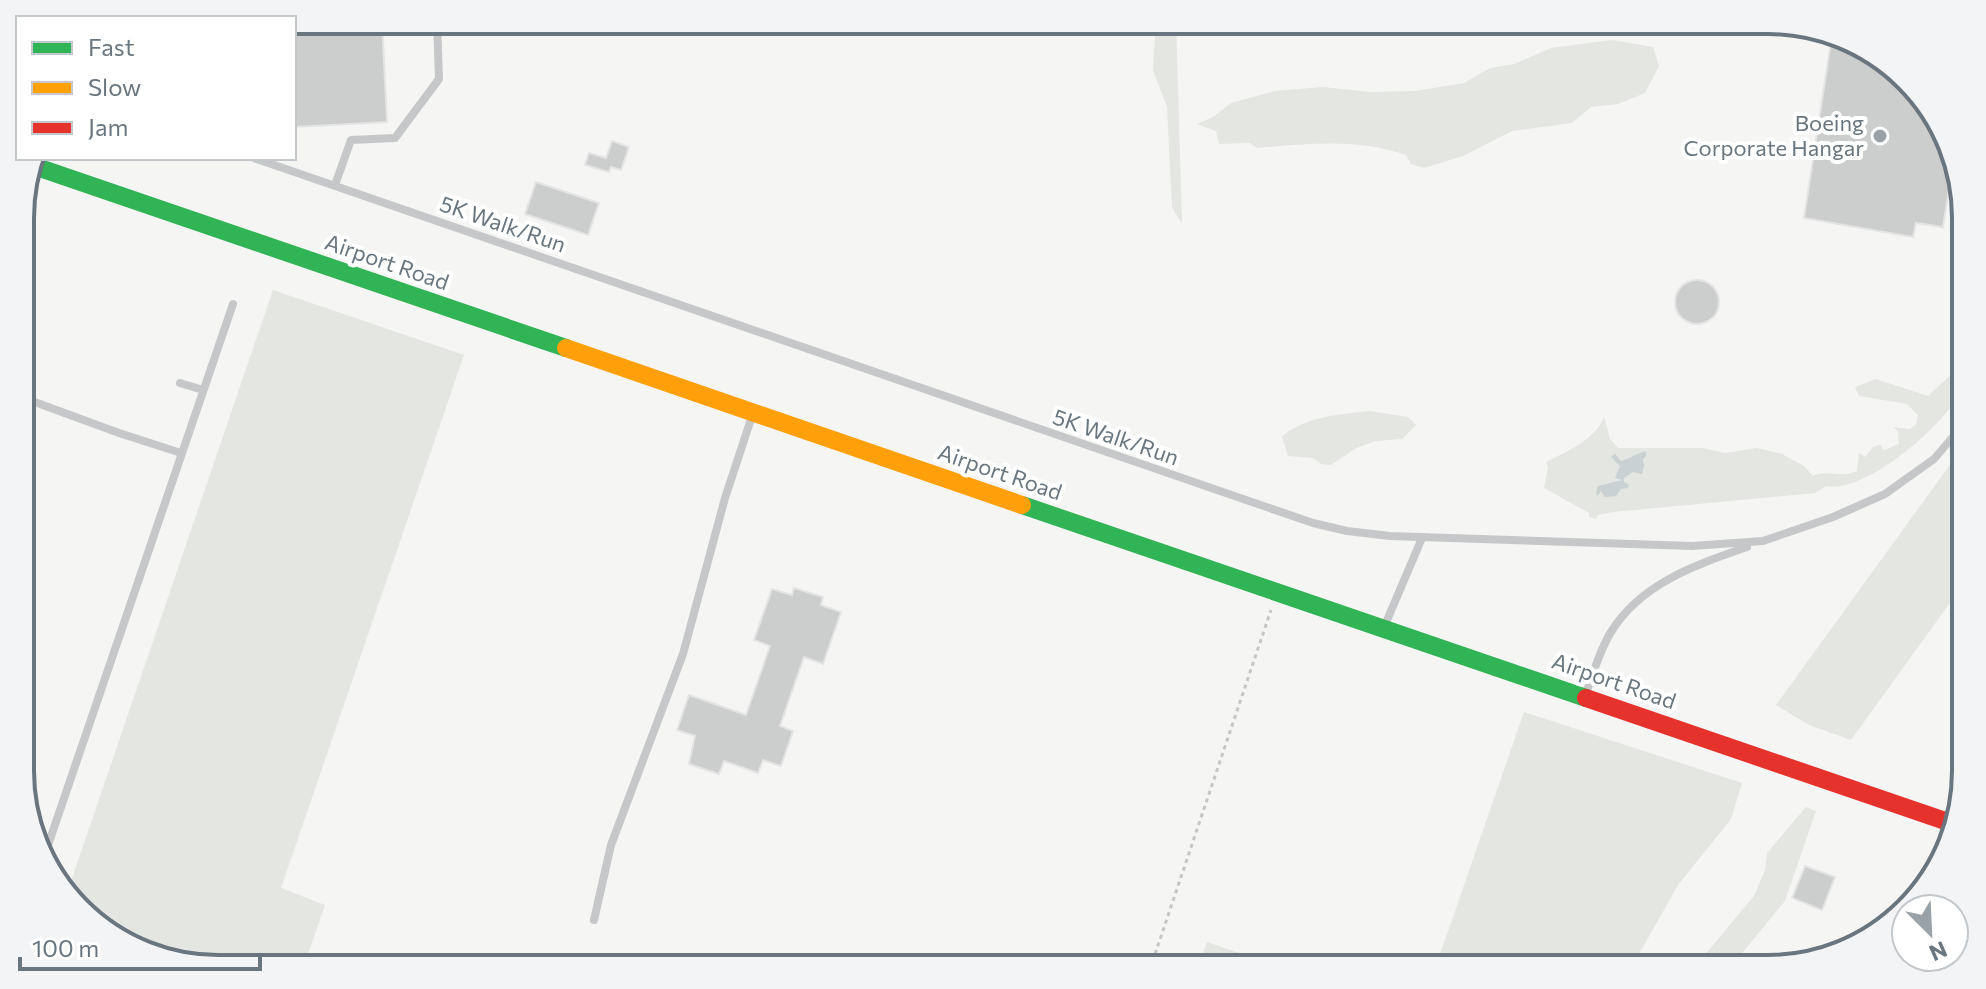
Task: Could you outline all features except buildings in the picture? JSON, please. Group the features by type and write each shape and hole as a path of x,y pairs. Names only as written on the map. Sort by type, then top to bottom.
{"main road":[{"name":"Airport Road","path":"41,168 1944,821"}],"lane":[{"path":"335,185 351,140 395,138 439,79 437,34"},
{"name":"5K Walk/Run","path":"260,160 1313,523 1366,534 1692,546 1763,541 1885,494 1934,459 1952,438"},
{"path":"49,843 233,304"},
{"path":"180,383 203,390"},
{"path":"34,402 181,453"},
{"path":"594,920 611,845 683,654 725,498 753,412"},
{"path":"1384,628 1422,538"},
{"path":"1585,696 1610,633 1640,597 1679,574 1763,541"}],"path":[{"path":"1155,955 1278,592"}],"shaded area":[{"path":"1155,34 1176,34 1182,224 1172,207 1167,107 1153,70"},
{"path":"1612,40 1653,47 1659,66 1645,93 1618,104 1591,107 1572,123 1512,131 1463,156 1424,168 1411,164 1406,155 1369,146 1332,144 1257,148 1250,143 1219,144 1216,131 1197,124 1213,117 1231,103 1275,91 1323,87 1370,92 1415,91 1464,83 1490,68 1514,64 1551,48"},
{"path":"273,290 464,355 281,888 325,905 308,955 218,955 159,945 116,924 88,901 71,881"},
{"path":"1952,374 1952,406 1924,436 1883,468 1862,479 1843,486 1826,486 1815,493 1613,512 1598,515 1596,519 1544,488 1546,462 1588,438 1604,416 1610,439 1618,448 1703,448 1725,453 1757,448 1782,454 1804,466 1813,476 1851,473 1857,471 1859,453 1865,457 1873,447 1880,445 1884,450 1899,444 1898,432 1894,427 1910,429 1916,424 1918,415 1907,404 1859,396 1855,387 1876,379 1928,396"},
{"path":"1369,411 1408,417 1416,425 1402,439 1376,441 1356,448 1331,465 1321,464 1313,458 1288,456 1282,437 1290,430 1323,418"},
{"path":"1646,451 1642,474 1633,472 1624,478 1628,488 1621,489 1616,496 1605,497 1601,491 1598,496 1598,486 1622,480 1615,478 1620,466 1611,457 1615,454 1621,461"},
{"path":"1952,462 1952,600 1851,740 1809,725 1776,705"},
{"path":"1524,712 1742,783 1731,819 1678,885 1639,955 1440,955"},
{"path":"1806,807 1816,811 1785,901 1741,955 1705,955 1754,896 1765,870 1767,853"},
{"path":"1207,942 1245,955 1203,955"}],"traffic: fast":[{"path":"41,168 566,348"},
{"path":"1022,505 1586,698"}],"traffic: slow":[{"path":"566,348 1022,505"}],"traffic: jam":[{"path":"1586,698 1944,821"}],"place":[{"name":"Boeing Corporate Hangar","path":"1880,136"}]}
